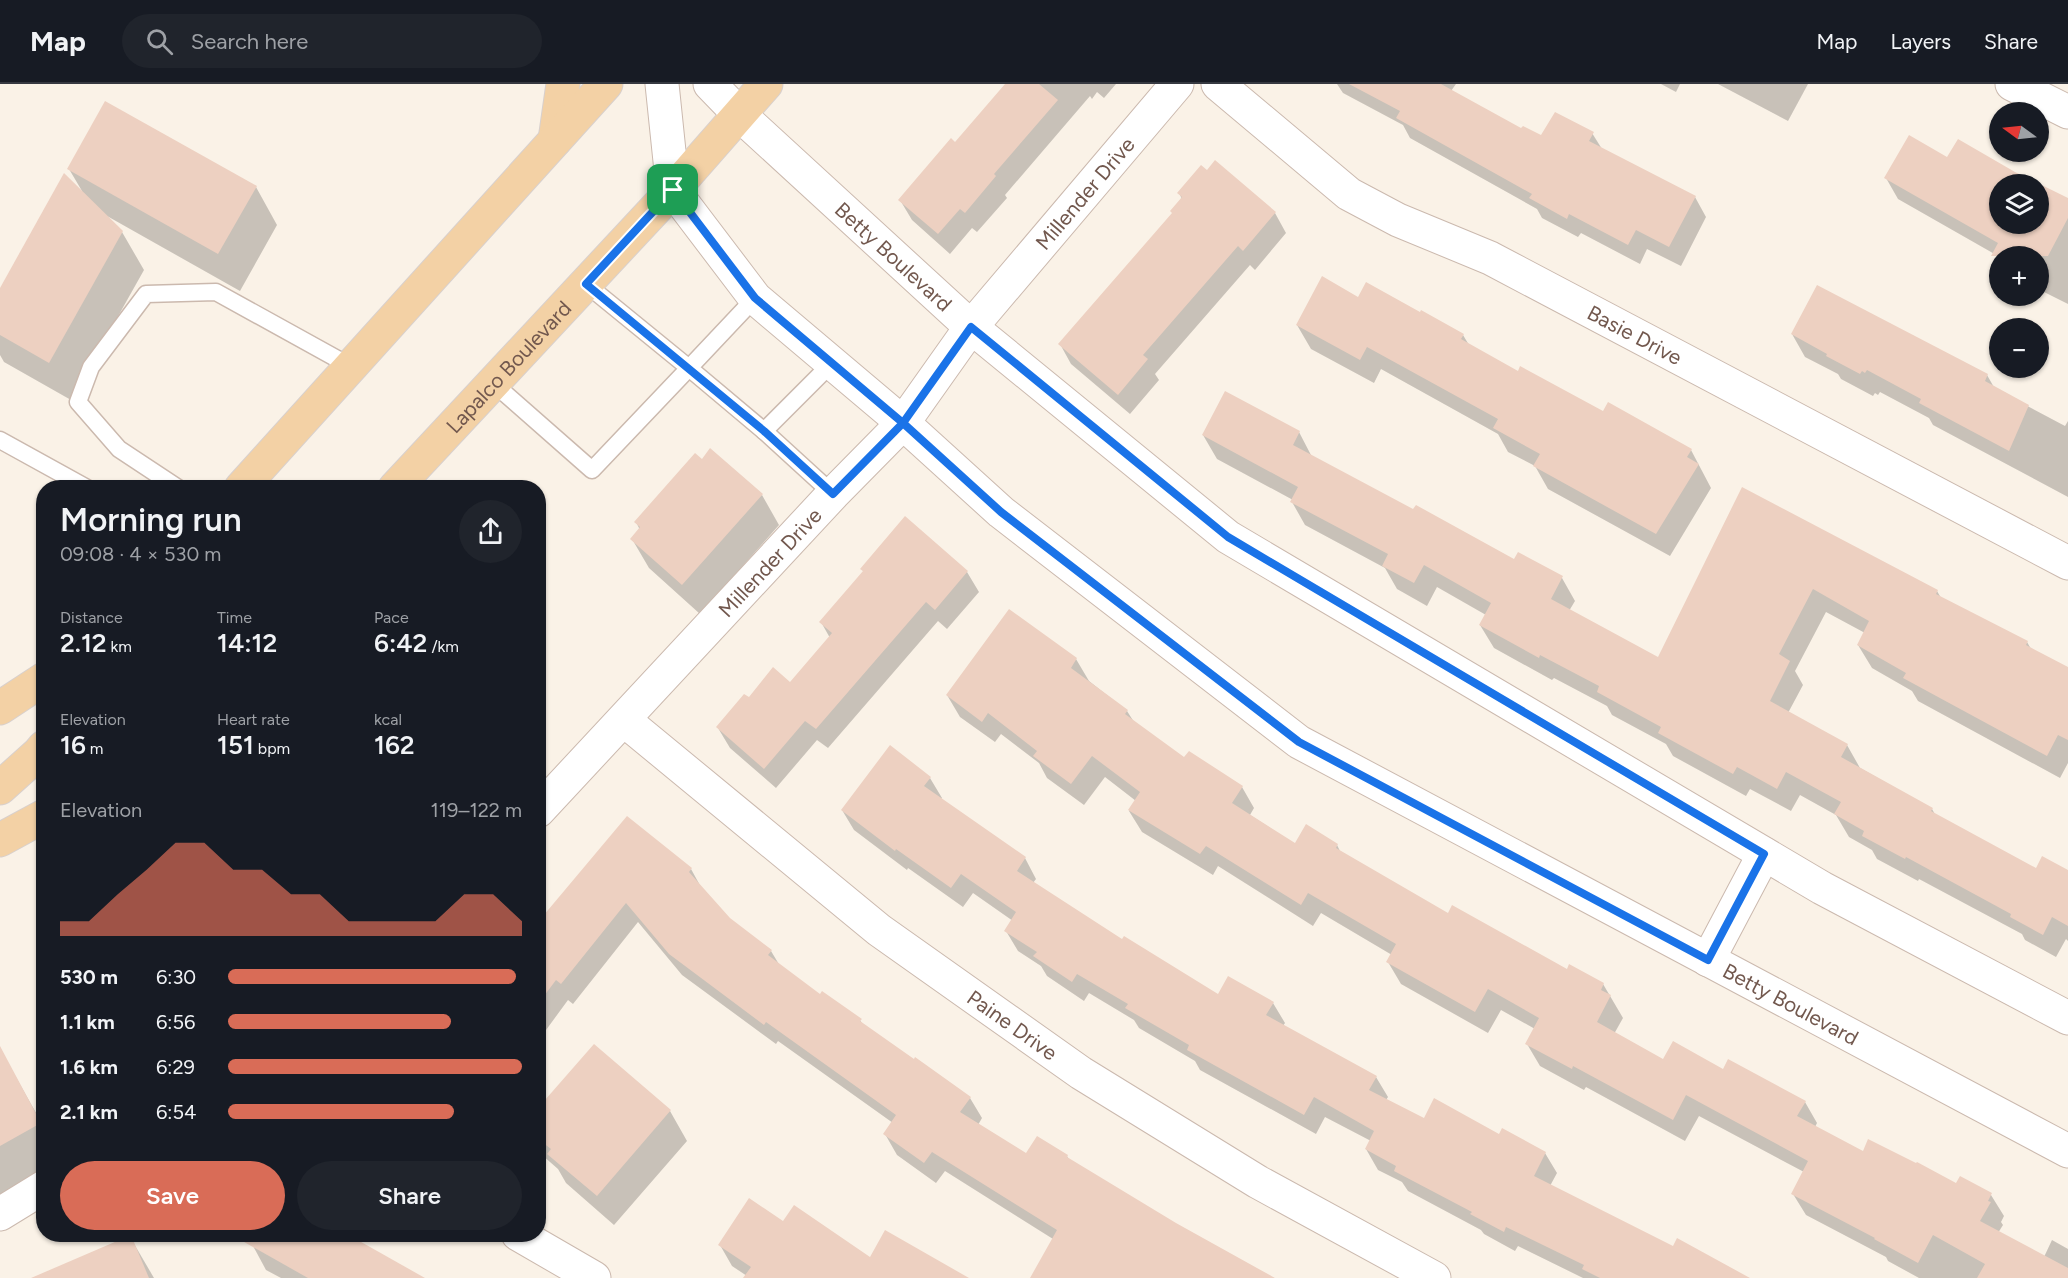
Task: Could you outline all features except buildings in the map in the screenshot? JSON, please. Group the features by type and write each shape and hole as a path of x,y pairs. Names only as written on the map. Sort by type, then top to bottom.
{"main road":[{"path":"555,140 563,84"},
{"path":"248,480 606,84"},
{"name":"Lapalco Boulevard","path":"402,480 673,190 766,84"},
{"path":"271,480 350,366"},
{"path":"0,708 36,684"},
{"path":"0,788 36,756"},
{"path":"0,840 36,820"}],"street":[{"path":"662,84 673,190"},
{"name":"Betty Boulevard","path":"710,84 740,115 971,327 1228,537 1822,888 2068,1018"},
{"name":"Millender Drive","path":"546,803 833,494 903,423 971,327 1177,84"},
{"name":"Basie Drive","path":"1218,84 1349,194 1398,220 1490,258 2068,563"},
{"path":"2012,84 2068,112"},
{"name":"Betty Boulevard","path":"673,190 755,298 903,423 1001,512 1299,742 2068,1151"},
{"name":"Paine Drive","path":"624,720 879,930 1081,1073 1258,1182 1434,1278"},
{"path":"1708,960 1764,854"},
{"path":"0,1214 36,1192"},
{"path":"532,1242 594,1278"}],"lane":[{"path":"586,284 764,431 833,494"},
{"path":"166,480 119,449 78,402 91,368 146,294 216,292 350,366"},
{"path":"492,383 592,470 755,298"},
{"path":"764,431 832,363"},
{"path":"0,440 72,480"}],"route":[{"path":"673,190 586,284 764,431 833,494 903,423 1001,512 1299,742 1708,960 1764,854 1228,537 971,327 903,423 755,298 673,190"}]}
